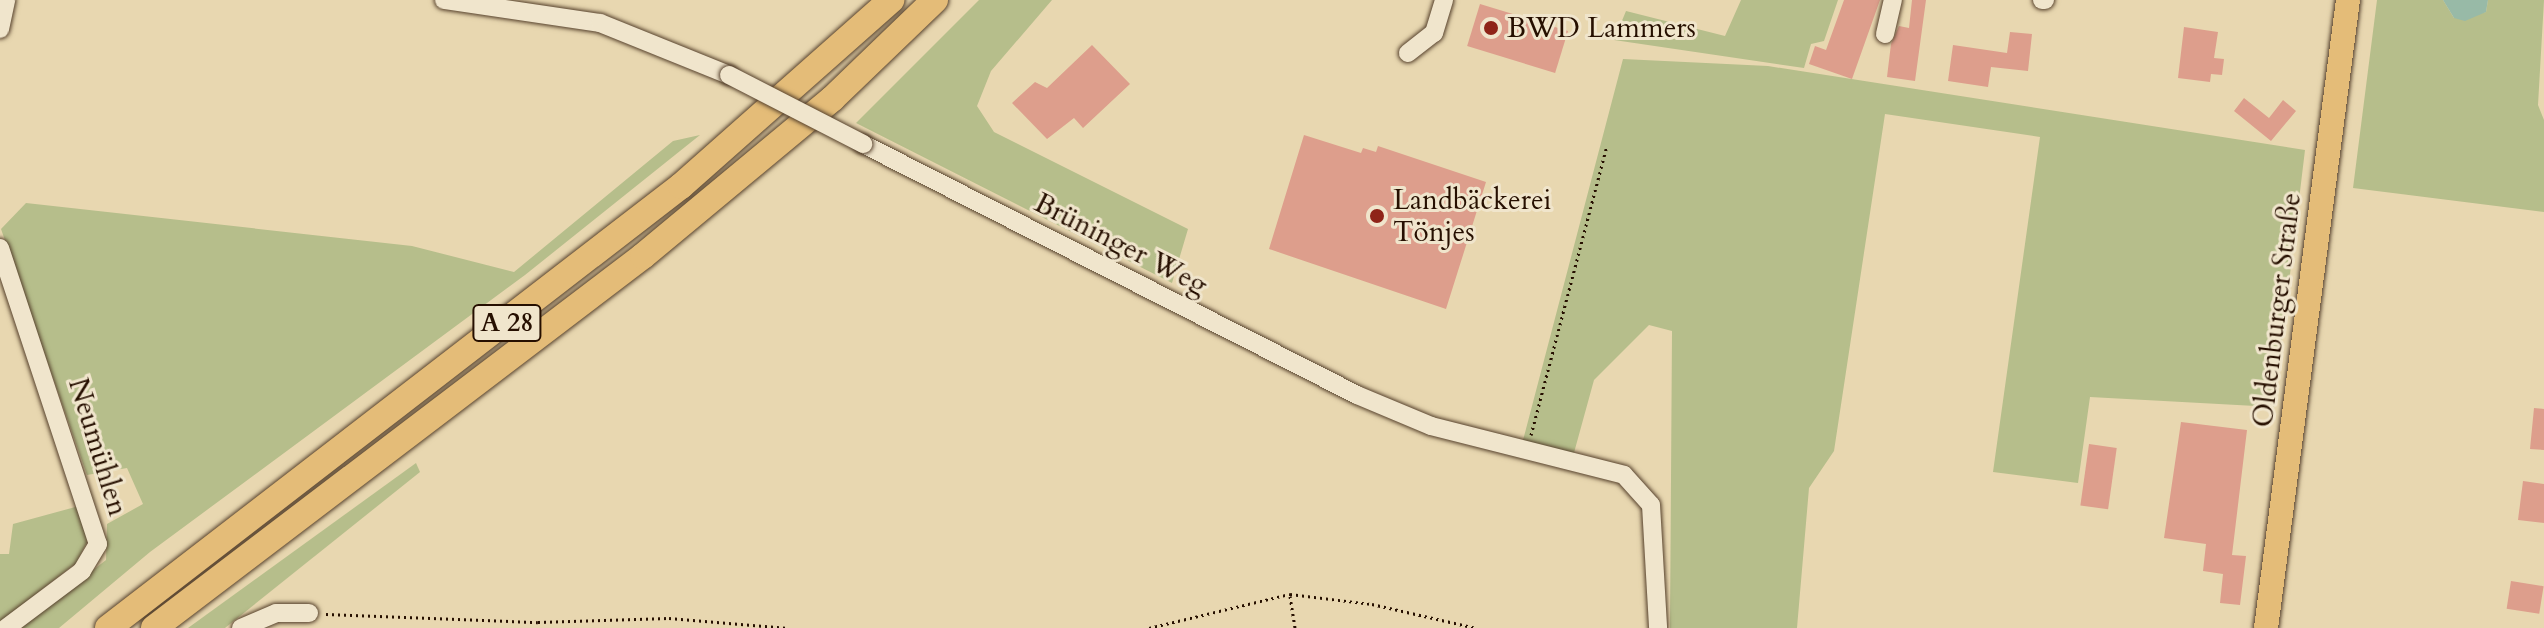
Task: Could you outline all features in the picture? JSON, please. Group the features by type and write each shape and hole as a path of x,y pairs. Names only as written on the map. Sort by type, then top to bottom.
{"highway":[{"name":"A 28","path":"108,628 681,186 891,0"},
{"name":"A 28","path":"154,628 655,246 832,99 935,0"}],"main road":[{"name":"Oldenburger Straße","path":"2266,628 2348,0"}],"street":[{"path":"0,29 6,0"},
{"name":"Brüninger Weg","path":"444,0 600,23 729,75 1357,395 1431,426 1526,454 1624,475 1651,505 1658,628"},
{"path":"1408,53 1434,33 1444,0"},
{"path":"1885,34 1893,0"},
{"name":"Neumühlen","path":"0,248 98,544 82,571 6,628"},
{"path":"241,628 276,613 309,613"}],"path":[{"path":"1526,454 1607,146"},
{"path":"1290,594 1295,628"},
{"path":"1149,628 1290,594 1360,602 1476,628"},
{"path":"309,613 617,621 669,618 789,628"},
{"path":"617,621 619,628"}],"green space":[{"path":"979,0 1052,0 991,71 977,106 994,132 1188,229 1172,283 856,123"},
{"path":"1741,0 1838,0 1824,41 1811,44 1804,68 1614,40 1626,11 1725,36"},
{"path":"2377,0 2443,0 2454,18 2486,12 2488,0 2544,0 2538,105 2544,120 2544,212 2353,188"},
{"path":"1623,59 1768,66 2305,150 2274,407 2090,397 2078,483 1993,472 2040,137 1885,114 1834,451 1809,488 1797,628 1670,628 1672,331 1649,325 1594,380 1572,460 1522,444"},
{"path":"700,135 525,275 150,552 59,628 19,628 106,560 107,524 143,504 127,468 87,475 1,229 26,203 412,246 514,272 673,141"},
{"path":"416,463 420,472 225,628 188,628"},
{"path":"79,506 87,542 76,563 0,622 0,554 9,554 13,524"}],"shaded area":[{"path":"2443,0 2488,0 2486,12 2465,21 2454,18"}],"building":[{"path":"1844,0 1880,0 1852,79 1809,64 1815,46 1826,50"},
{"path":"1912,0 1926,0 1915,81 1887,77 1891,44 1899,26 1909,28"},
{"path":"1480,4 1568,31 1555,73 1467,46"},
{"path":"2184,27 2218,32 2214,58 2224,59 2222,75 2211,74 2210,82 2178,78"},
{"path":"2010,32 2032,34 2028,71 1991,67 1988,87 1948,81 1953,45 2007,53"},
{"path":"1092,45 1130,84 1083,128 1074,118 1047,139 1012,103 1035,82 1047,88"},
{"path":"2244,98 2269,118 2283,100 2296,111 2271,141 2234,111"},
{"name":"Landbäckerei Tönjes","path":"1304,135 1361,153 1363,148 1376,152 1378,146 1486,182 1446,309 1269,249"},
{"path":"2534,408 2544,409 2544,450 2530,449"},
{"path":"2181,422 2247,430 2232,555 2246,556 2240,605 2220,603 2223,574 2203,571 2206,544 2164,538"},
{"path":"2089,444 2117,448 2108,509 2080,505"},
{"path":"2523,481 2544,484 2544,523 2518,520"},
{"path":"2511,581 2544,586 2539,614 2507,609"}],"place":[{"name":"BWD Lammers","path":"1491,28"},
{"name":"Landbäckerei Tönjes","path":"1377,216"}]}
